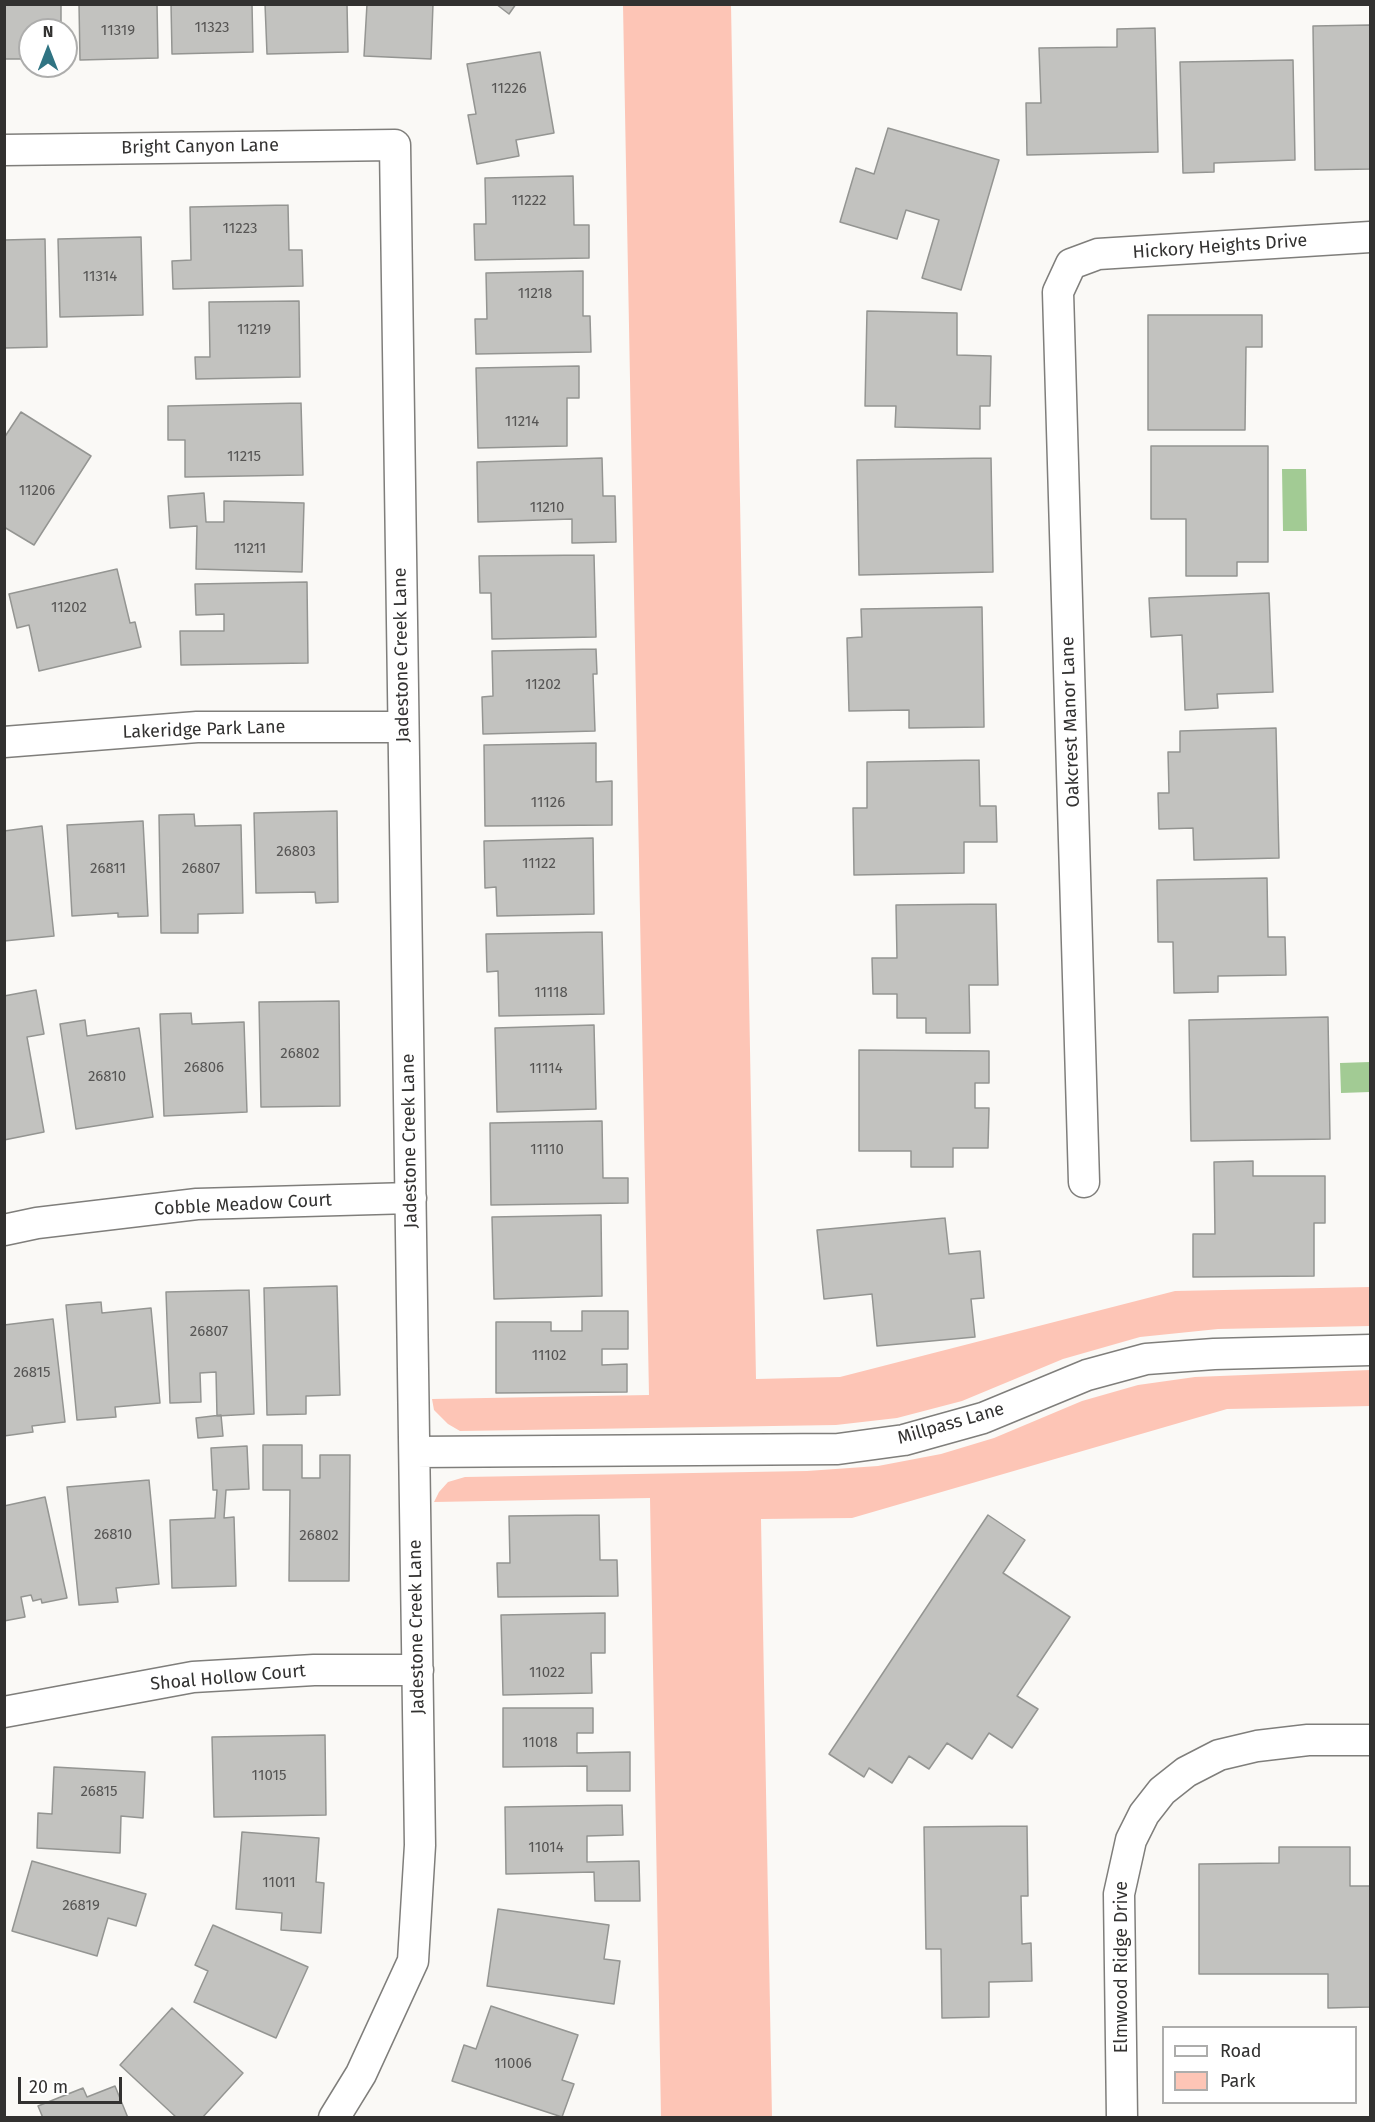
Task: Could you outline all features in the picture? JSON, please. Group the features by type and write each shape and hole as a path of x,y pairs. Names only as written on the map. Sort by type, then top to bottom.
{"street":[{"name":"Bright Canyon Lane","path":"4,150 395,145"},
{"name":"Jadestone Creek Lane","path":"334,2118 361,2074 413,1961 420,1845 395,145"},
{"name":"Hickory Heights Drive","path":"1071,264 1098,254 1371,237"},
{"name":"Oakcrest Manor Lane","path":"1071,264 1058,292 1084,1182"},
{"name":"Lakeridge Park Lane","path":"4,742 197,727 403,727"},
{"name":"Cobble Meadow Court","path":"4,1230 37,1223 197,1204 411,1198"},
{"name":"Millpass Lane","path":"415,1452 838,1449 904,1440 983,1418 1087,1375 1146,1359 1214,1354 1371,1350"},
{"name":"Shoal Hollow Court","path":"4,1712 193,1677 314,1670 418,1670"},
{"name":"Elmwood Ridge Drive","path":"1122,2118 1119,1894 1131,1840 1144,1814 1162,1791 1186,1772 1219,1755 1257,1746 1308,1740 1371,1740"}],"green space":[{"path":"623,5 731,5 756,1379 840,1377 1175,1291 1370,1287 1370,1326 1218,1329 1140,1337 1063,1359 962,1401 897,1418 836,1425 460,1431 448,1424 434,1410 432,1399 649,1395"},
{"path":"1370,1370 1370,1406 1227,1409 852,1518 761,1519 772,2117 661,2117 650,1498 434,1502 448,1482 465,1477 807,1471 878,1466 941,1454 994,1438 1082,1401 1138,1385 1195,1377"}],"shaded area":[{"path":"1282,469 1306,469 1307,531 1283,531"},
{"path":"1370,1062 1370,1092 1341,1093 1340,1063"}],"building":[{"path":"4,4 61,4 61,18 18,18 18,59 4,59"},
{"path":"79,4 157,4 158,58 80,60"},
{"path":"171,4 252,4 253,52 172,54"},
{"path":"265,4 347,4 348,52 267,54"},
{"path":"367,4 433,4 431,59 364,56"},
{"path":"496,4 516,4 509,14"},
{"path":"1370,25 1370,169 1315,170 1313,26"},
{"path":"1155,28 1158,152 1027,155 1026,103 1041,103 1039,48 1117,47 1117,29"},
{"path":"540,52 554,133 516,140 519,156 477,164 468,115 476,114 467,64"},
{"path":"1293,60 1295,160 1214,163 1214,172 1183,173 1180,62"},
{"path":"888,128 999,160 961,290 922,278 939,220 906,210 897,239 840,222 856,168 874,174"},
{"path":"573,176 574,225 589,225 589,258 475,260 474,224 486,224 485,178"},
{"path":"288,205 289,250 302,250 303,286 173,289 172,261 191,260 190,207"},
{"path":"141,237 143,315 60,317 58,239"},
{"path":"45,239 47,347 4,348 4,240"},
{"path":"583,271 583,316 590,316 591,352 476,354 475,319 487,319 486,273"},
{"path":"299,301 300,377 196,379 195,357 210,357 209,302"},
{"path":"867,311 957,313 957,355 991,356 990,406 980,406 980,429 895,427 896,406 865,406"},
{"path":"1148,315 1262,315 1262,347 1246,347 1245,430 1148,430"},
{"path":"579,366 579,398 567,398 567,446 478,448 476,368"},
{"path":"301,403 303,475 185,477 185,440 168,440 168,406"},
{"path":"21,412 91,456 34,545 4,527 4,438"},
{"path":"1151,446 1268,446 1268,562 1237,562 1237,576 1186,576 1186,519 1151,519"},
{"path":"602,458 603,496 615,496 616,542 572,543 572,519 478,522 477,462"},
{"path":"991,458 993,572 859,575 857,460"},
{"path":"204,493 206,522 224,522 224,501 304,503 302,572 196,569 197,526 170,528 168,496"},
{"path":"594,555 596,637 492,639 491,593 480,593 479,556"},
{"path":"117,569 130,623 135,622 141,647 39,671 29,625 17,628 9,594"},
{"path":"307,582 308,663 181,665 180,631 224,631 224,614 196,615 195,584"},
{"path":"1269,593 1273,692 1217,694 1218,708 1185,710 1182,635 1151,637 1149,598"},
{"path":"982,607 984,727 909,728 909,710 849,711 847,638 862,637 861,609"},
{"path":"596,649 597,674 593,674 595,731 483,734 482,697 493,696 492,651"},
{"path":"1276,728 1279,858 1194,860 1193,828 1159,829 1158,793 1169,793 1168,752 1180,752 1180,731"},
{"path":"596,743 596,782 612,781 612,825 485,826 484,745"},
{"path":"979,760 980,806 996,806 997,842 964,842 964,873 854,875 853,808 867,808 867,762"},
{"path":"337,811 338,902 316,903 315,892 256,893 254,813"},
{"path":"194,814 195,826 241,825 243,913 198,914 198,933 161,933 159,815"},
{"path":"143,821 148,916 118,917 118,913 72,916 67,825"},
{"path":"42,826 54,936 4,941 4,831"},
{"path":"593,838 594,914 497,916 496,887 485,888 484,841"},
{"path":"1267,878 1268,937 1285,937 1286,975 1218,976 1218,992 1174,993 1173,942 1158,942 1157,880"},
{"path":"996,904 998,985 969,985 970,1033 926,1033 926,1018 897,1018 897,994 873,994 872,958 897,958 896,905"},
{"path":"602,932 604,1014 499,1016 498,971 487,972 486,934"},
{"path":"36,990 44,1034 27,1037 44,1132 4,1140 4,996"},
{"path":"339,1001 340,1106 261,1107 259,1002"},
{"path":"191,1013 192,1024 244,1022 247,1112 164,1116 160,1014"},
{"path":"1328,1017 1330,1139 1191,1141 1189,1020"},
{"path":"85,1020 87,1036 139,1028 153,1117 76,1129 60,1024"},
{"path":"594,1025 596,1109 497,1112 495,1028"},
{"path":"859,1050 989,1051 989,1083 975,1083 975,1108 989,1108 988,1148 953,1148 953,1167 911,1167 911,1151 859,1151"},
{"path":"602,1121 603,1178 628,1178 628,1203 491,1205 490,1123"},
{"path":"1253,1161 1253,1176 1325,1176 1325,1223 1314,1223 1314,1276 1193,1277 1193,1234 1215,1234 1214,1162"},
{"path":"601,1215 602,1296 494,1299 492,1217"},
{"path":"945,1218 949,1254 980,1251 984,1298 971,1299 975,1337 877,1346 872,1294 824,1299 817,1230"},
{"path":"337,1286 340,1395 306,1396 306,1414 267,1415 264,1288"},
{"path":"249,1290 254,1414 217,1416 216,1372 200,1373 201,1402 170,1403 166,1292"},
{"path":"101,1302 102,1313 151,1308 160,1403 115,1407 116,1417 77,1420 66,1305"},
{"path":"582,1311 628,1311 628,1349 602,1349 602,1365 627,1364 627,1392 496,1393 496,1322 551,1322 551,1331 582,1331"},
{"path":"53,1319 65,1422 32,1426 33,1432 4,1436 4,1325"},
{"path":"221,1415 223,1436 198,1438 196,1418"},
{"path":"263,1445 302,1445 302,1478 320,1478 320,1455 350,1455 349,1581 289,1581 290,1490 263,1490"},
{"path":"247,1446 249,1489 226,1490 224,1518 234,1517 236,1586 172,1588 170,1520 215,1518 217,1490 213,1490 211,1448"},
{"path":"149,1480 159,1584 116,1588 118,1602 79,1605 67,1487"},
{"path":"45,1497 67,1598 42,1603 41,1599 33,1601 31,1595 21,1597 25,1617 4,1621 4,1506"},
{"path":"599,1515 600,1560 617,1560 618,1596 498,1597 497,1563 510,1563 509,1516"},
{"path":"988,1515 1025,1540 1003,1573 1070,1617 1017,1696 1038,1709 1012,1748 989,1733 972,1759 947,1743 929,1769 909,1756 892,1783 869,1768 864,1777 829,1754"},
{"path":"605,1613 605,1653 591,1653 592,1693 503,1695 501,1615"},
{"path":"503,1708 593,1708 593,1733 577,1733 577,1753 630,1752 630,1791 587,1791 587,1766 503,1767"},
{"path":"325,1735 326,1815 214,1817 212,1737"},
{"path":"54,1767 145,1772 143,1818 121,1816 120,1853 37,1848 38,1813 52,1814"},
{"path":"622,1805 623,1835 587,1836 587,1862 639,1861 640,1901 595,1901 594,1872 506,1874 505,1807"},
{"path":"1027,1826 1028,1896 1021,1896 1022,1944 1031,1943 1032,1981 989,1982 989,2017 942,2018 941,1949 926,1949 924,1827"},
{"path":"242,1832 319,1838 316,1882 324,1883 321,1933 281,1930 282,1913 236,1909"},
{"path":"1279,1847 1350,1847 1350,1886 1370,1886 1370,2007 1328,2008 1328,1974 1199,1974 1199,1864 1279,1863"},
{"path":"32,1861 146,1894 136,1926 108,1918 97,1956 12,1931"},
{"path":"498,1909 609,1925 604,1959 620,1961 614,2004 487,1986"},
{"path":"213,1925 308,1967 276,2038 194,2002 208,1971 195,1965"},
{"path":"491,2006 578,2035 562,2080 574,2084 562,2117 452,2081 464,2045 476,2049"},
{"path":"172,2008 243,2073 202,2118 177,2118 120,2065"},
{"path":"115,2086 128,2118 43,2118 38,2106 83,2088 87,2097"}]}
